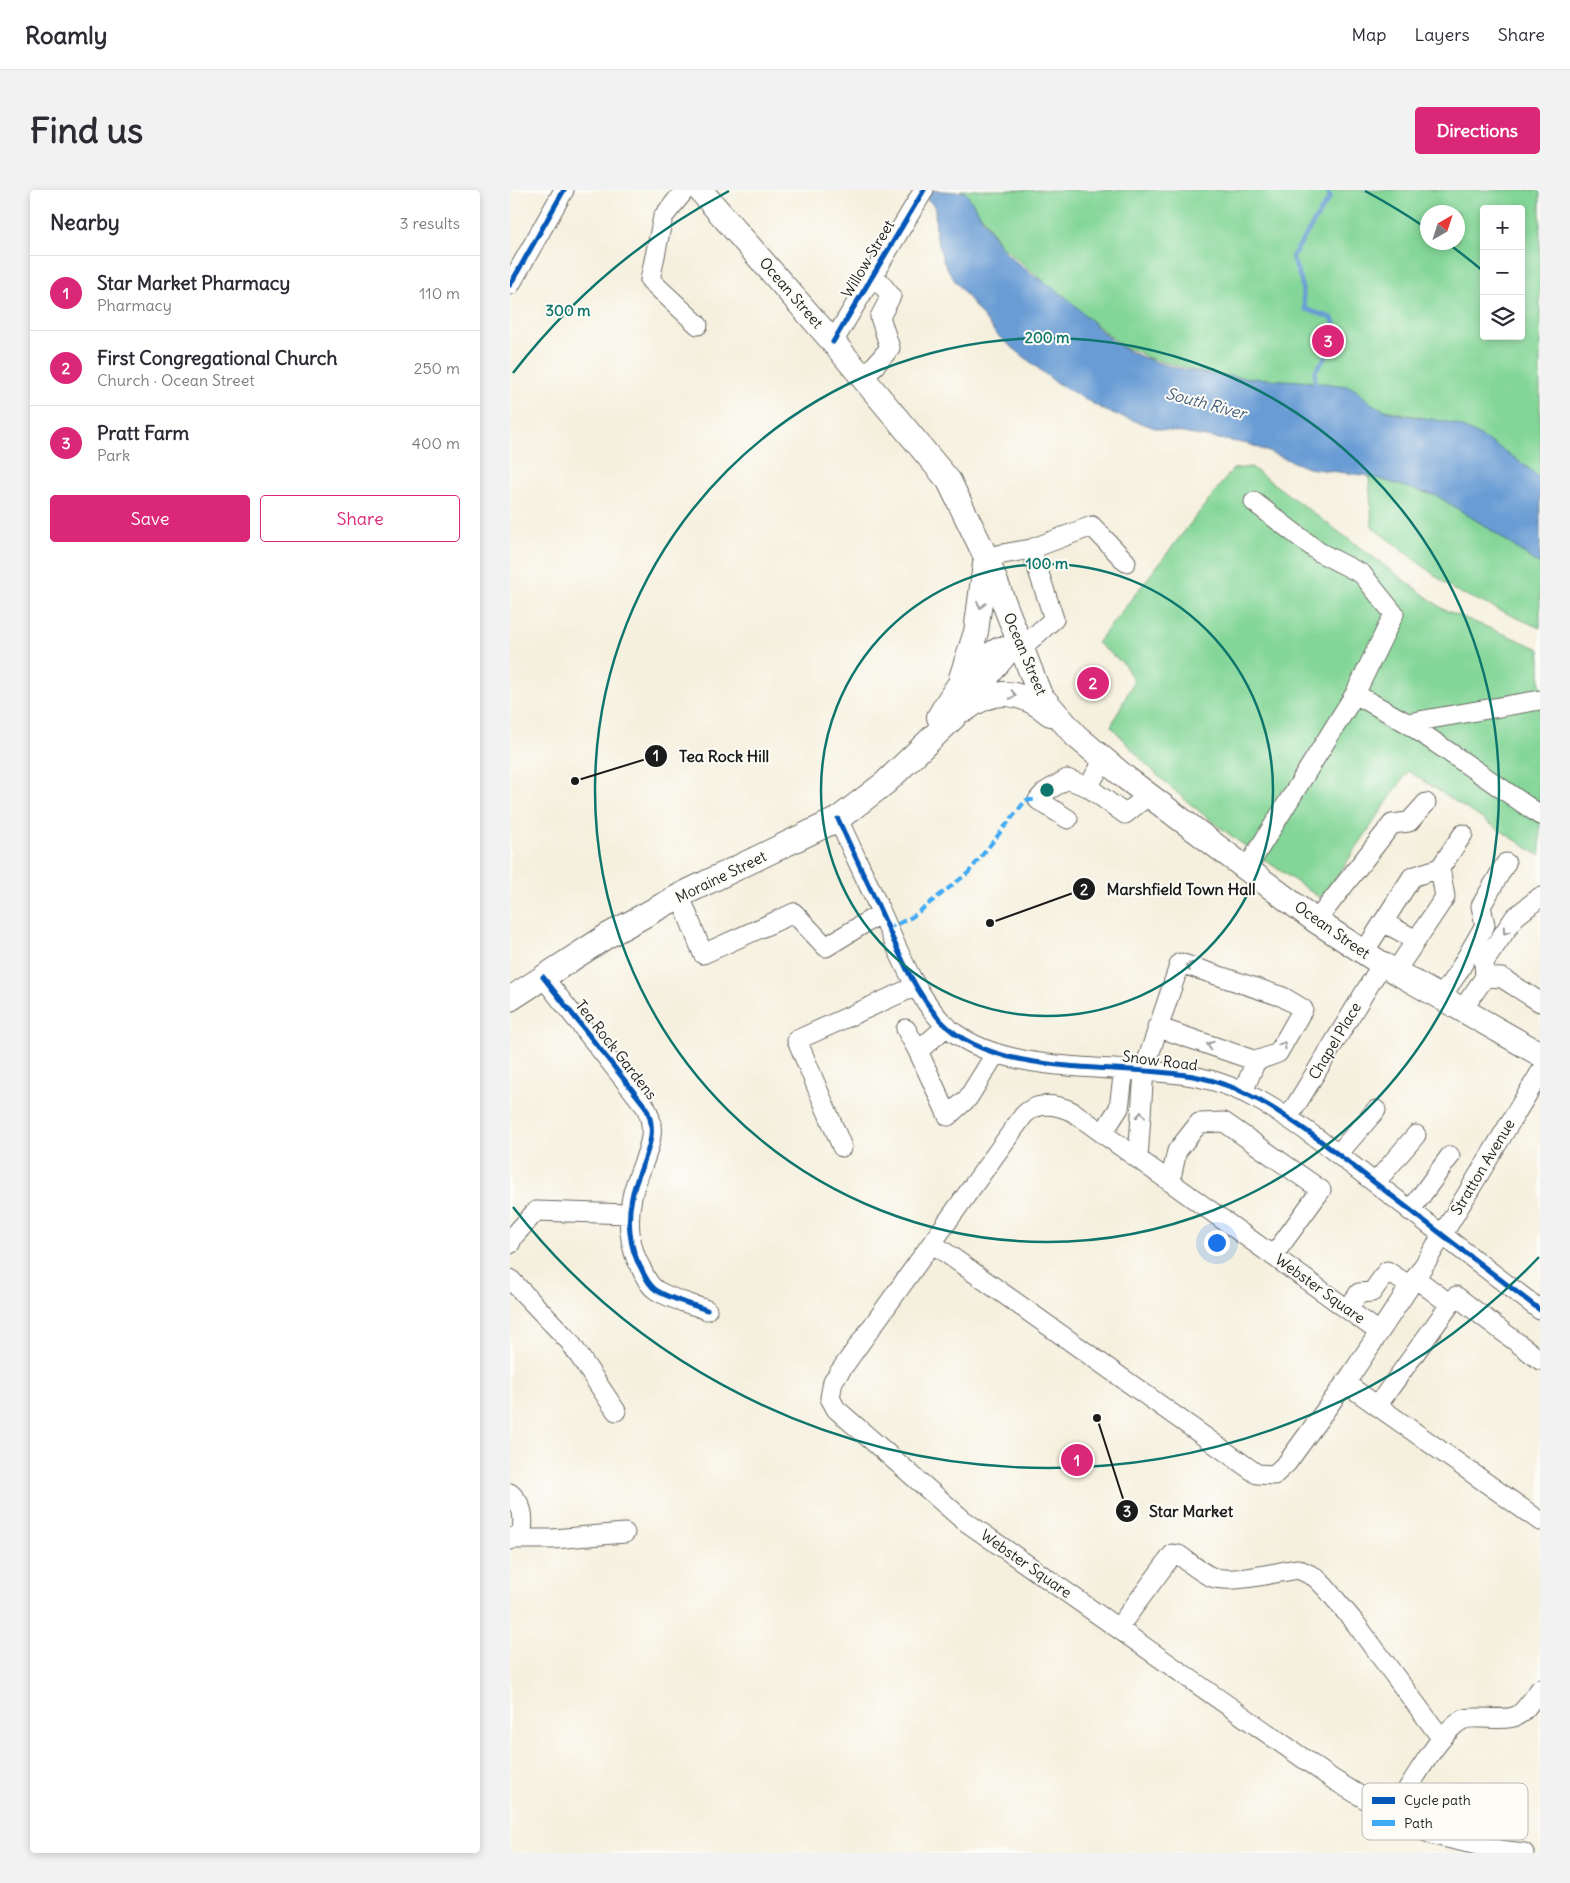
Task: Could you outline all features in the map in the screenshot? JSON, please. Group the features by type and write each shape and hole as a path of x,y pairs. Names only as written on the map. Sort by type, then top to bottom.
{"main road":[{"name":"Ocean Street","path":"700,190 833,342 949,481 986,556 1040,695 1076,736 1149,795 1316,921 1380,963 1540,1054"},
{"path":"960,682 976,632 986,556"},
{"name":"Moraine Street","path":"924,745 960,682 977,663 1019,644"},
{"name":"Moraine Street","path":"510,998 607,936 680,896 838,819 885,783 954,717 1019,644"},
{"path":"954,717 990,695 1000,693 1016,695 1028,699 1047,711 1076,736"}],"street":[{"path":"510,285 564,190"},
{"path":"685,190 663,217 650,280 698,325"},
{"name":"Willow Street","path":"833,342 924,190"},
{"path":"863,379 890,348 880,317 891,296 874,275"},
{"path":"1247,868 1355,694 1394,614 1362,574 1318,552 1254,502"},
{"path":"986,556 1032,549 1092,526 1126,562"},
{"path":"1019,644 1054,619 1032,549"},
{"path":"1355,694 1407,723 1540,816"},
{"path":"1407,723 1540,700"},
{"path":"1088,788 1104,760"},
{"path":"1068,819 1038,800 1046,792 1067,779 1088,788 1125,814 1149,795"},
{"path":"1316,921 1392,824 1409,822 1426,803"},
{"name":"Snow Road","path":"838,819 916,986 947,1026 963,1040 996,1052 1050,1063 1144,1070 1199,1077 1243,1092 1288,1118 1338,1154 1540,1310"},
{"path":"1380,963 1383,922 1412,877 1440,868 1463,834"},
{"path":"1440,998 1457,974 1485,925 1482,906 1506,863"},
{"path":"1380,963 1416,940 1445,897 1440,868"},
{"path":"680,896 703,954 794,913 826,947 881,913"},
{"path":"1462,1010 1485,976 1484,962 1489,954 1515,917 1540,897"},
{"path":"1383,922 1416,940"},
{"path":"1138,1159 1144,1070 1157,1028 1180,963 1283,997 1303,1010 1278,1053 1256,1061 1157,1028"},
{"name":"Chapel Place","path":"1288,1118 1380,963"},
{"path":"1485,976 1502,978 1540,1002"},
{"name":"Tea Rock Gardens","path":"543,977 595,1041 652,1118 652,1132 632,1196 629,1214 631,1240 636,1260 656,1290 707,1310"},
{"path":"842,1147 797,1040 916,986"},
{"path":"918,1051 947,1026"},
{"path":"906,1029 948,1116 968,1098 996,1052"},
{"path":"1243,1092 1256,1061"},
{"path":"1103,1133 1118,1108 1124,1069"},
{"name":"Stratton Avenue","path":"1441,1235 1540,1073"},
{"name":"Webster Square","path":"1362,1797 1334,1780 962,1519 836,1409 830,1398 833,1381 932,1243 1030,1108 1040,1106 1059,1107 1073,1112 1379,1332"},
{"path":"1338,1154 1376,1110"},
{"path":"1170,1182 1177,1152 1200,1122 1224,1122 1321,1190 1273,1256"},
{"path":"1375,1183 1416,1135"},
{"path":"1410,1211 1450,1156"},
{"path":"510,1244 513,1237 536,1211 629,1214"},
{"name":"Webster Square","path":"932,1243 1257,1474 1274,1475 1281,1470 1345,1383 1441,1235"},
{"path":"1348,1309 1359,1293 1372,1292 1387,1271 1412,1282 1450,1304"},
{"path":"510,1279 570,1342 616,1410"},
{"path":"1377,1406 1456,1296 1540,1360"},
{"path":"1345,1383 1540,1521"},
{"path":"510,1493 518,1501 524,1515 522,1532 512,1540"},
{"path":"512,1540 625,1533"},
{"path":"1118,1628 1168,1558 1174,1554 1179,1555 1211,1577 1218,1578 1233,1578 1298,1569 1307,1572 1325,1587 1356,1624 1442,1739"},
{"path":"1413,1783 1442,1739 1464,1719 1512,1719 1533,1710 1540,1689"},
{"name":"Webster Square","path":"1456,1840 1524,1853"}],"green space":[{"path":"960,190 1540,190 1540,483 1495,446 1489,445 1454,424 1212,375 1148,358 1123,347 1000,245 985,220"},
{"path":"1251,467 1443,609 1540,649 1540,856 1408,771 1332,884 1320,898 1234,838 1172,789 1147,766 1111,726 1134,681 1124,664 1097,643 1233,469"},
{"path":"1369,476 1437,496 1487,527 1540,565 1540,628 1454,590 1372,527"}],"water":[{"name":"South River","path":"918,190 965,192 995,239 1015,261 1068,299 1098,328 1131,352 1157,362 1210,374 1350,387 1384,410 1455,424 1487,440 1512,456 1540,479 1540,565 1487,527 1437,496 1369,476 1308,468 1249,444 1158,429 1106,411 1055,382 997,335 955,281 944,263 936,235 935,207"}],"waterway":[{"path":"1315,387 1315,371 1341,337 1332,318 1305,309 1301,280 1292,257 1330,197 1327,190"}],"marked path":[{"path":"887,929 912,917 968,873 1026,800 1038,800"}],"cycle path":[{"path":"510,285 564,190"},
{"path":"833,342 924,190"},
{"path":"838,819 914,983 941,1021 965,1040 994,1053 1027,1061 1062,1066 1168,1073 1198,1077 1215,1081 1246,1094 1276,1110 1318,1139 1540,1310"},
{"path":"543,977 645,1106 650,1118 651,1129 648,1152 635,1185 629,1224 637,1260 647,1280 656,1290 674,1299 707,1310"}],"place":[{"name":"Pratt Farm","path":"1328,341"},
{"name":"First Congregational Church","path":"1093,683"},
{"name":"Tea Rock Hill","path":"575,781"},
{"name":"Marshfield Town Hall","path":"990,923"},
{"name":"Star Market","path":"1097,1418"},
{"name":"Star Market Pharmacy","path":"1077,1460"}]}
